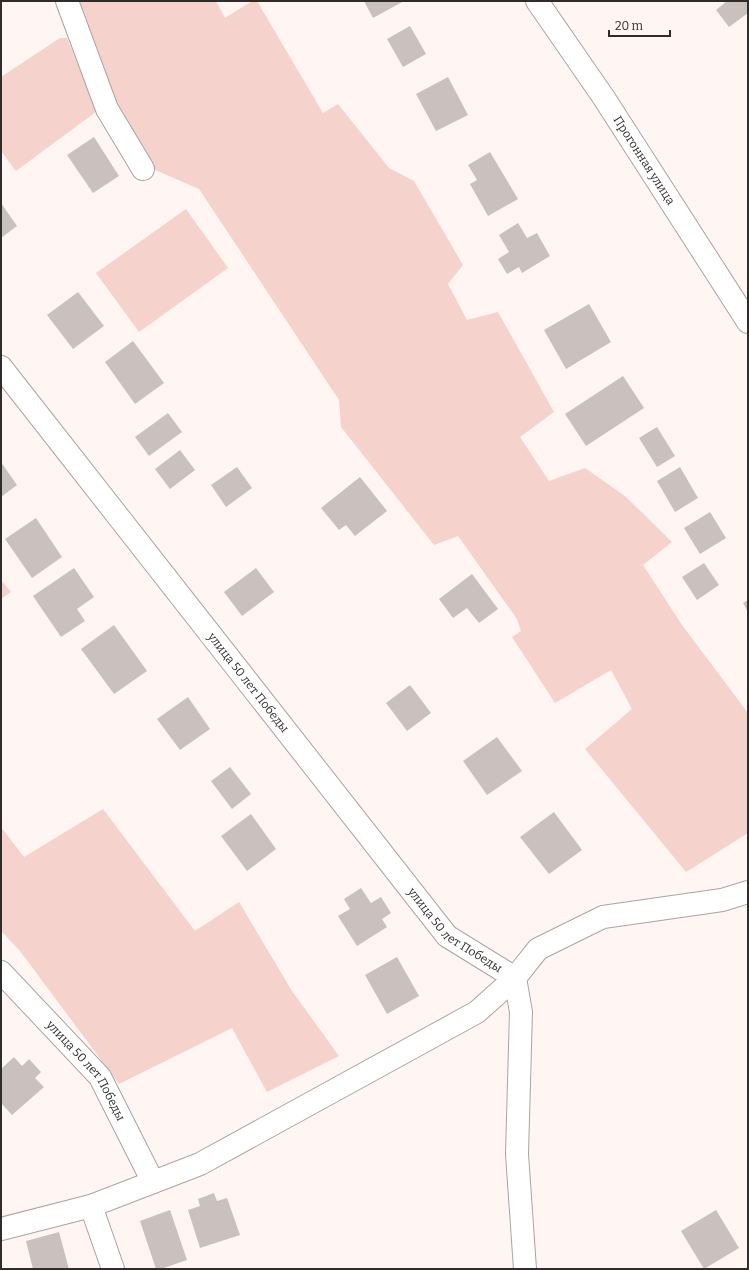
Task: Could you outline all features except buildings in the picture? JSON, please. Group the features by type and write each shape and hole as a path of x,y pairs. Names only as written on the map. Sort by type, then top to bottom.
{"street":[{"path":"67,1 107,109 143,169"},
{"name":"Прогонная улица","path":"537,1 604,98 748,322"},
{"name":"улица 50 лет Победы","path":"1,367 447,936 515,978 521,1012 517,1154 525,1269"},
{"name":"улица 50 лет Победы","path":"1,1229 91,1206 200,1164 477,1012 515,978 538,949 603,917 722,900 748,892"},
{"name":"улица 50 лет Победы","path":"1,972 100,1077 153,1182"},
{"path":"91,1206 113,1269"}],"shaded area":[{"path":"77,1 216,1 225,18 252,1 257,1 323,113 338,104 389,168 414,181 463,265 448,284 467,320 498,312 554,412 520,437 549,481 585,468 625,496 672,542 643,565 682,625 748,713 748,833 686,872 585,749 632,709 611,670 555,703 512,637 521,631 517,619 458,536 434,545 341,427 339,400 199,189 151,168 118,113 97,48"},
{"path":"60,38 67,38 97,111 16,171 1,151 1,77"},
{"path":"186,209 228,268 139,332 96,273"},
{"path":"1,580 11,592 1,599"},
{"path":"103,809 195,931 239,902 292,991 339,1056 267,1092 232,1028 119,1084 20,951 1,931 1,827 24,857"}]}
